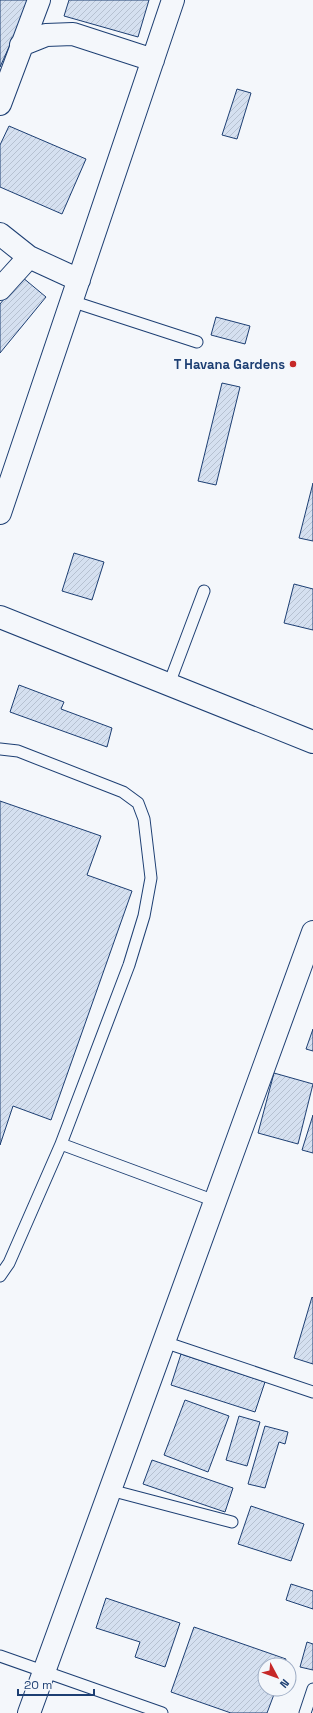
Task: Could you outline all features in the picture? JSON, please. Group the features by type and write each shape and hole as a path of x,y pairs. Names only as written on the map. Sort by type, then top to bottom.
{"street":[{"path":"0,104 39,0"},
{"path":"0,513 173,0"},
{"path":"21,45 46,35 73,34 153,60"},
{"path":"0,234 29,257 79,280"},
{"path":"0,290 29,257"},
{"path":"0,617 313,742"},
{"path":"29,1713 313,932"}],"lane":[{"path":"71,302 197,342"},
{"path":"169,684 204,590"},
{"path":"0,749 18,751 123,792 138,803 144,819 151,878 144,916 129,965 61,1144 10,1263 0,1276"},
{"path":"61,1144 215,1201"},
{"path":"164,1342 313,1392"},
{"path":"110,1490 232,1522"},
{"path":"0,1656 162,1713"},
{"path":"305,1713 313,1689"}],"building":[{"path":"0,0 30,0 0,67"},
{"path":"69,0 149,0 138,37 64,16"},
{"path":"237,89 251,93 237,139 222,135"},
{"path":"9,126 86,159 62,214 0,187 0,145"},
{"path":"22,277 46,297 0,353 0,304"},
{"path":"216,317 250,326 245,344 211,335"},
{"path":"222,383 240,387 216,485 198,481"},
{"path":"313,483 313,541 299,538"},
{"path":"74,553 104,562 92,600 62,591"},
{"path":"294,584 313,589 313,630 284,623"},
{"path":"19,685 64,702 61,709 112,728 107,747 10,712"},
{"path":"0,801 101,836 87,875 132,891 51,1120 13,1106 0,1145"},
{"path":"313,1029 313,1051 306,1049"},
{"path":"274,1073 313,1084 298,1144 258,1133"},
{"path":"313,1115 313,1153 302,1150"},
{"path":"312,1297 313,1298 313,1364 294,1358"},
{"path":"181,1354 265,1382 255,1412 171,1385"},
{"path":"185,1400 229,1416 208,1472 164,1455"},
{"path":"239,1416 260,1422 247,1466 226,1460"},
{"path":"265,1426 288,1432 285,1444 279,1442 265,1488 248,1484"},
{"path":"152,1460 233,1488 225,1512 143,1484"},
{"path":"251,1506 304,1524 291,1561 238,1544"},
{"path":"291,1584 313,1591 313,1609 286,1600"},
{"path":"106,1598 180,1623 165,1667 135,1657 140,1642 96,1628"},
{"path":"194,1627 280,1657 257,1657 257,1697 273,1697 267,1713 231,1713 171,1692"},
{"path":"307,1642 313,1644 313,1670 300,1667"}],"place":[{"name":"T Havana Gardens","path":"293,364"}]}
